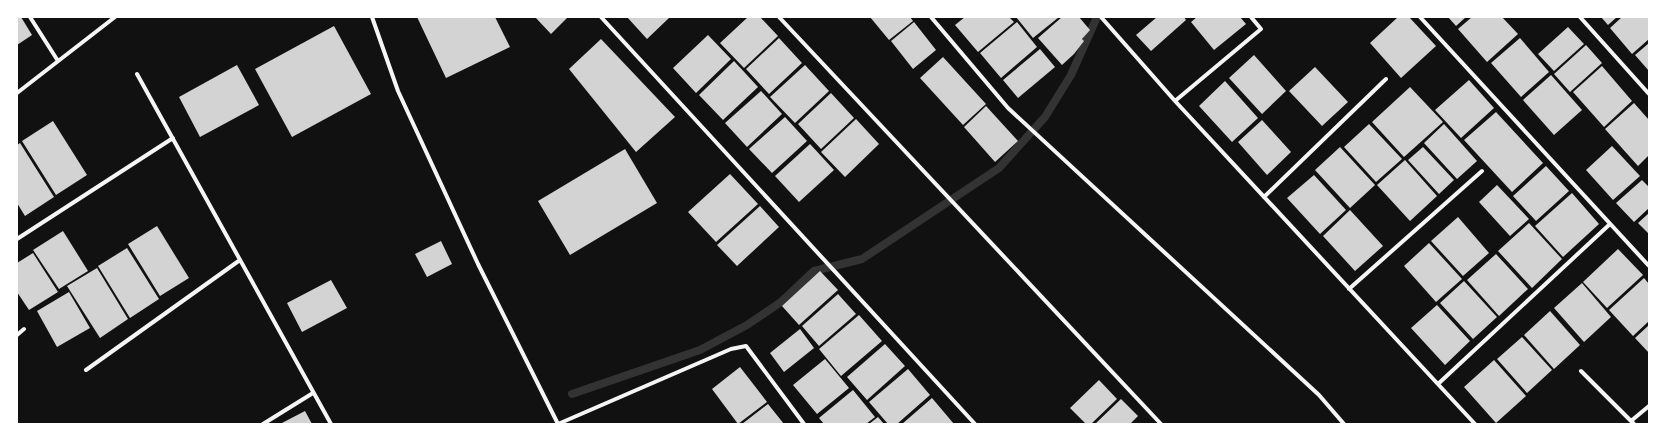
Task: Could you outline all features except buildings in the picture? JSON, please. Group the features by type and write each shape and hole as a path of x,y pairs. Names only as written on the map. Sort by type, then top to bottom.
{"street":[{"path":"30,17 58,61"},
{"path":"17,93 115,17"},
{"path":"372,17 398,91 478,264 558,424 731,349 746,346 804,424"},
{"path":"601,17 974,424"},
{"path":"779,17 1161,424"},
{"path":"931,17 1008,108 1318,395 1344,424"},
{"path":"1101,17 1175,101 1475,424"},
{"path":"1175,101 1261,28 1252,17"},
{"path":"1420,17 1649,266"},
{"path":"1580,17 1649,94"},
{"path":"137,74 331,424"},
{"path":"1264,197 1386,79"},
{"path":"17,239 173,138"},
{"path":"1349,289 1482,171"},
{"path":"1438,384 1610,224"},
{"path":"86,370 240,260"},
{"path":"17,335 24,329"},
{"path":"1581,371 1632,422 1649,406"},
{"path":"263,424 313,393"}],"waterway":[{"path":"572,394 700,350 747,325 781,302 814,271 862,259 999,168 1045,117 1071,75 1097,17"}]}
